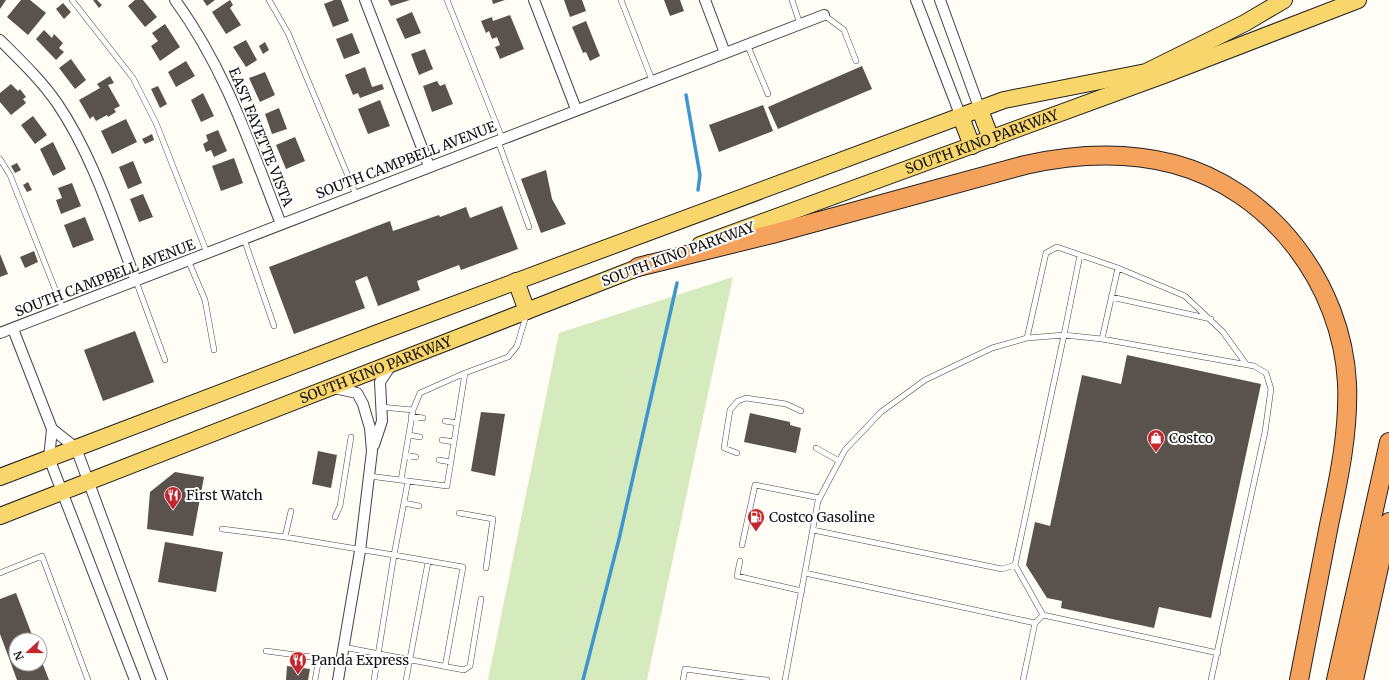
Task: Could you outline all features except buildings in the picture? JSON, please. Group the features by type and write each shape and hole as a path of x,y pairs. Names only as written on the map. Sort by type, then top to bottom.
{"highway":[{"path":"638,267 772,234 1025,165 1067,157 1113,155 1152,159 1184,167 1234,191 1273,221 1308,263 1330,306 1339,335 1344,360 1347,416 1342,458 1299,680"},
{"path":"1336,680 1389,442"},
{"path":"1354,680 1389,522"}],"main road":[{"name":"SOUTH KINO PARKWAY","path":"0,478 49,458 516,281 1004,100 1146,72 1245,23 1284,0"},
{"name":"SOUTH KINO PARKWAY","path":"0,516 638,267 991,139 1354,2"},
{"path":"980,110 991,139"},
{"path":"961,117 972,146"},
{"path":"516,281 527,311"}],"street":[{"name":"EAST FAYETTE VISTA","path":"174,0 200,36 232,98 281,224"},
{"path":"365,0 429,166"},
{"path":"534,0 576,109"},
{"path":"706,0 725,52"},
{"path":"916,0 961,117"},
{"path":"940,0 980,110"},
{"name":"SOUTH CAMPBELL AVENUE","path":"0,333 576,109 824,15"},
{"path":"0,40 39,81 57,103 76,135 92,170 136,281"},
{"path":"13,329 52,429 49,458 135,680"},
{"path":"338,680 360,551 372,451 382,421 380,382 392,364"},
{"path":"330,388 344,389 357,393 363,404 370,428 372,451"},
{"path":"52,429 76,448 162,680"}],"lane":[{"path":"72,0 133,78 156,123 207,253"},
{"path":"269,0 288,32 356,195"},
{"path":"447,0 500,139 529,227"},
{"path":"621,0 652,80"},
{"path":"792,0 800,24"},
{"path":"824,15 844,30 856,61"},
{"path":"747,44 768,94"},
{"path":"0,159 10,175 63,309"},
{"path":"244,239 274,326"},
{"path":"1027,338 1046,252 1057,247 1118,268 1186,296 1224,332 1246,364"},
{"path":"1080,255 1015,565 1043,615 1218,653"},
{"path":"188,260 205,300 214,350"},
{"path":"1102,339 1118,268"},
{"path":"136,281 165,360"},
{"path":"1111,297 1211,319"},
{"path":"401,480 412,410 420,393 465,373 508,357 517,346 527,311"},
{"path":"785,680 820,498 845,450 881,412 925,380 989,349 1027,338 1064,335 1102,339 1246,364 1260,368 1266,373 1271,389 1265,432 1211,680"},
{"path":"369,476 447,486 465,373"},
{"path":"737,453 724,448 730,410 738,401 746,398 786,404 801,412"},
{"path":"381,407 412,410"},
{"path":"412,416 423,418"},
{"path":"445,421 457,424"},
{"path":"408,435 420,437"},
{"path":"335,518 340,506 351,436"},
{"path":"442,440 454,442"},
{"path":"816,448 839,461"},
{"path":"405,455 416,457"},
{"path":"439,460 451,462"},
{"path":"374,680 394,555 408,481"},
{"path":"742,545 755,485 820,498"},
{"path":"404,503 419,506"},
{"path":"285,537 291,510"},
{"path":"459,513 493,519 486,568"},
{"path":"222,529 285,537 360,551 394,555 463,567 445,666"},
{"path":"813,530 1002,569 1015,565"},
{"path":"0,573 42,556 88,680"},
{"path":"740,561 737,576 802,591"},
{"path":"406,680 428,562"},
{"path":"805,573 1035,623"},
{"path":"343,647 464,670 470,666 481,599"},
{"path":"1023,680 1035,623 1043,615"},
{"path":"266,651 319,658 315,680"},
{"path":"683,680 685,669 750,679 767,680"}],"green space":[{"path":"733,277 647,680 488,680 559,333"}],"waterway":[{"path":"686,95 700,175 698,190"},
{"path":"583,680 619,539 677,283"}],"place":[{"name":"Costco","path":"1156,453"},
{"name":"First Watch","path":"173,510"},
{"name":"Costco Gasoline","path":"756,532"},
{"name":"Panda Express","path":"298,675"}]}
